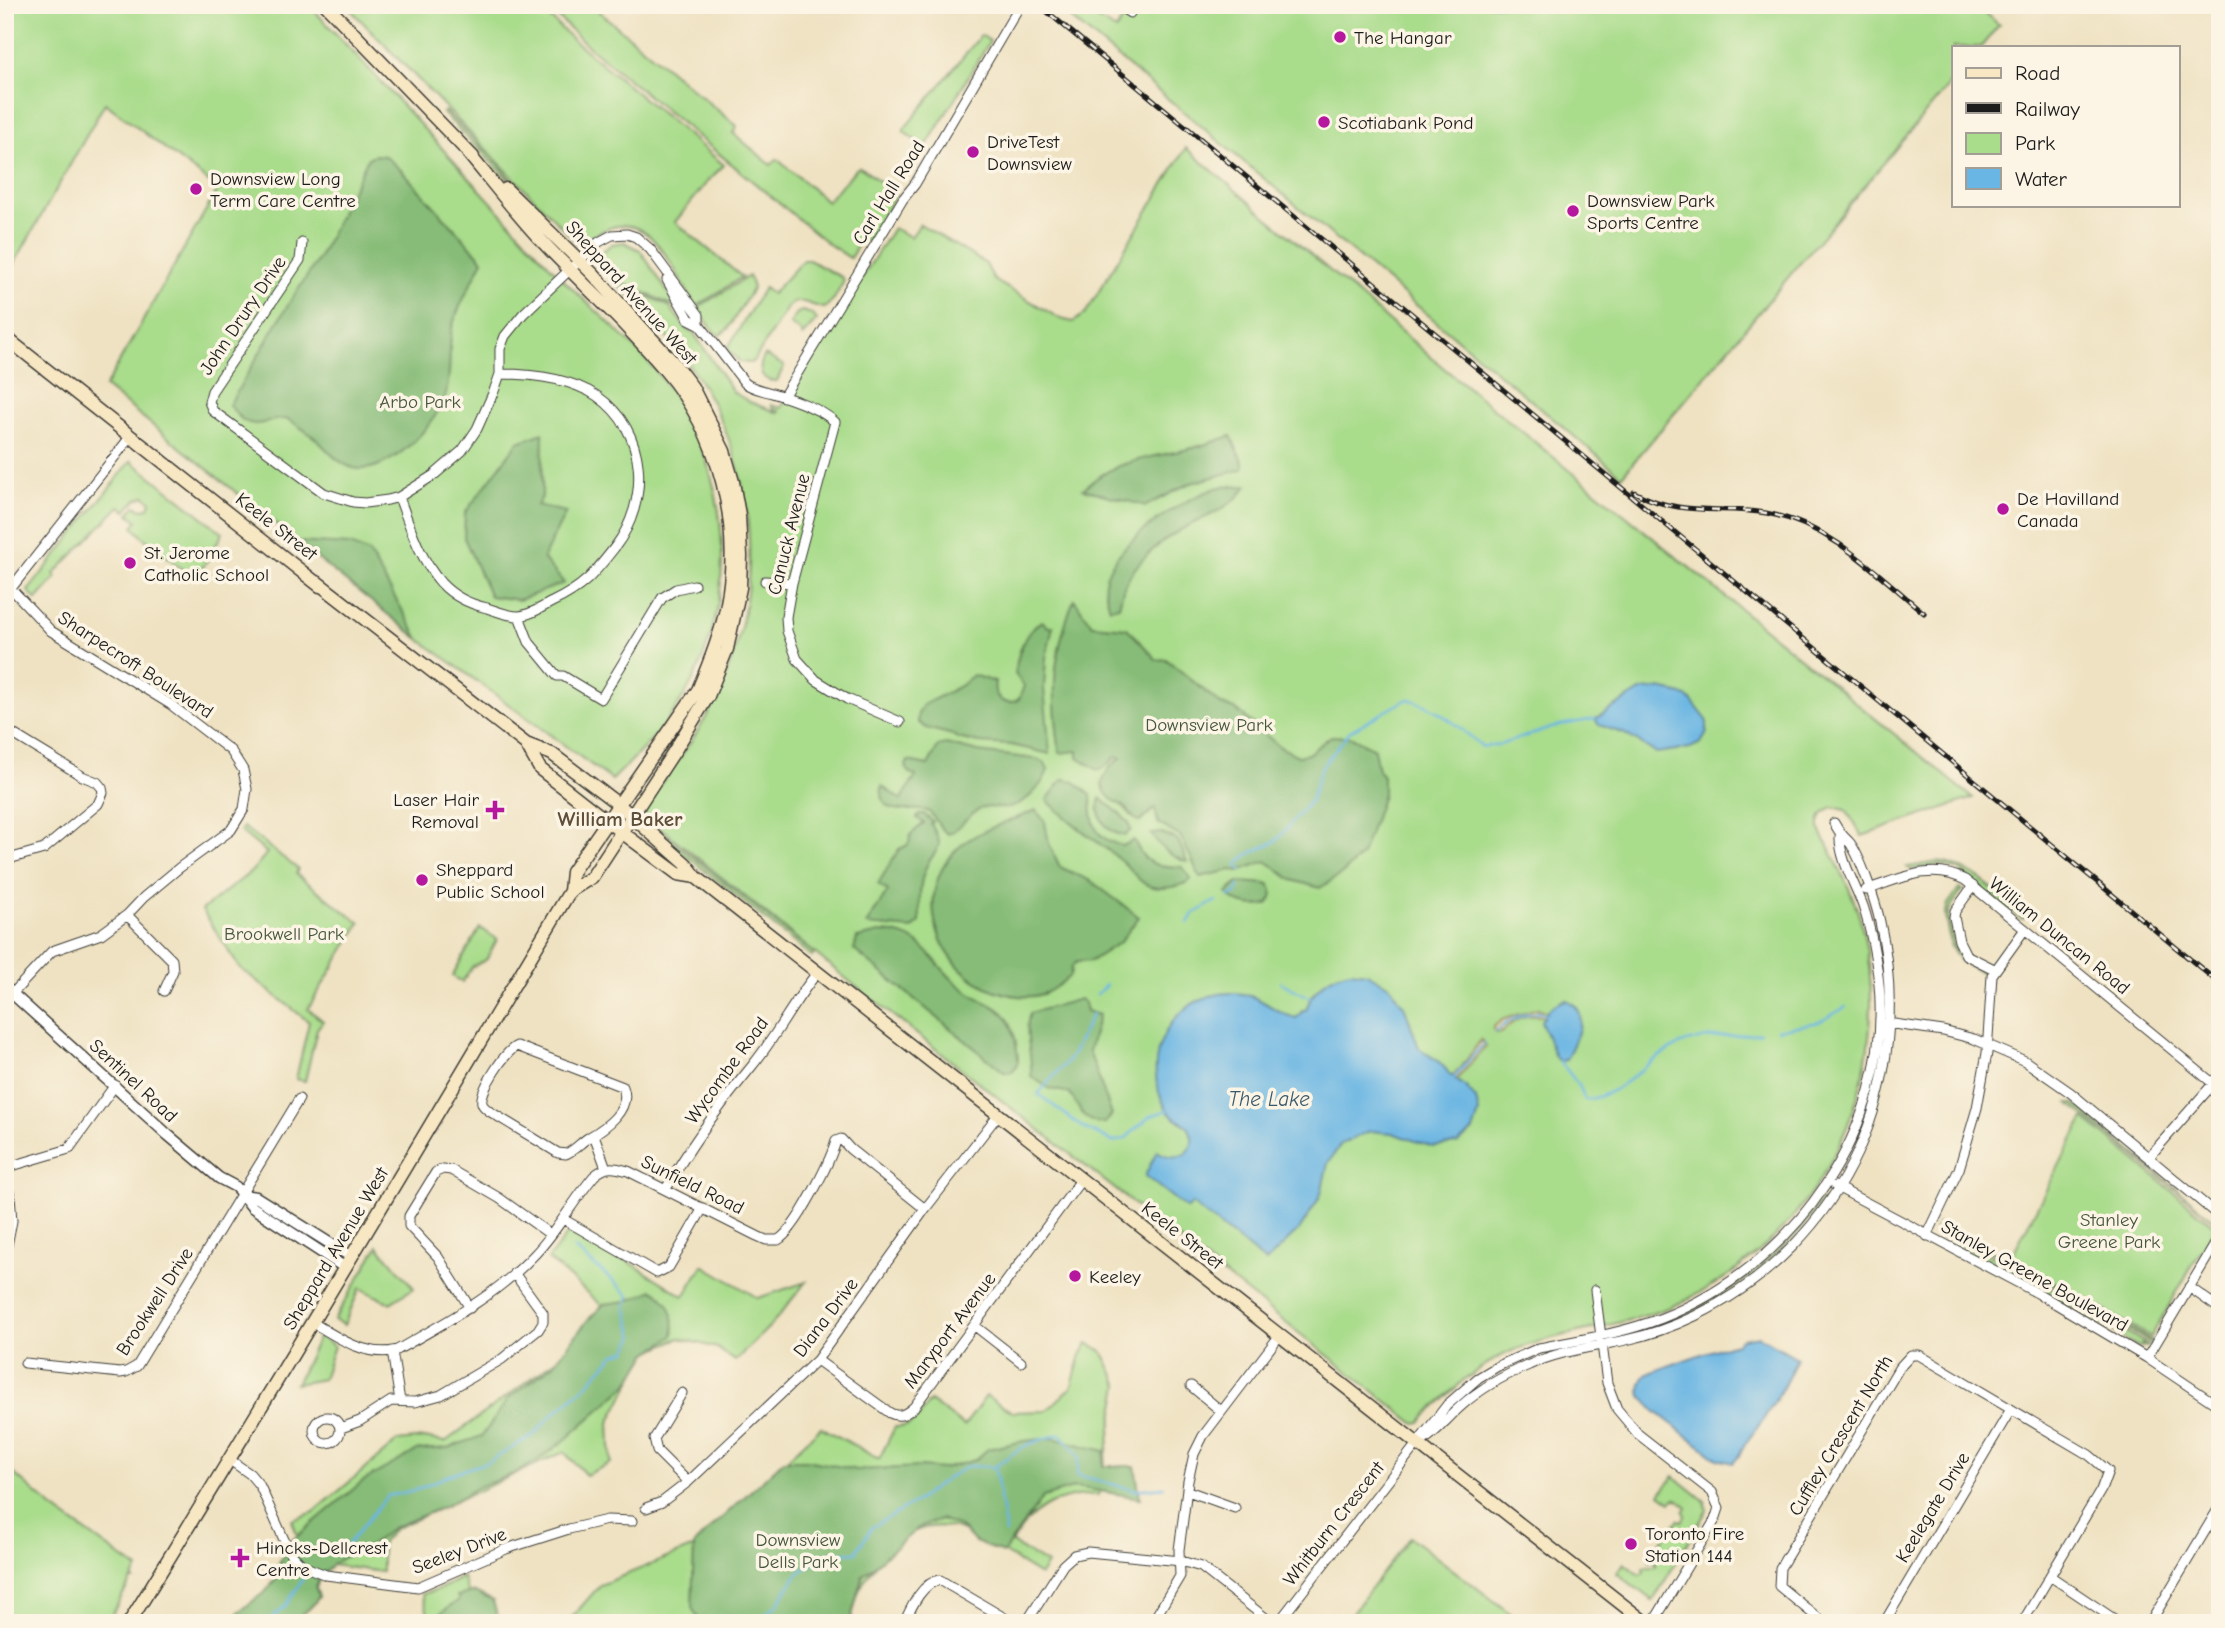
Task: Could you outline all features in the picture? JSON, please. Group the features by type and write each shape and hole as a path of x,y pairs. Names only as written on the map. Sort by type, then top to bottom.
{"main road":[{"name":"Sheppard Avenue West","path":"326,5 468,153 580,260 672,361 692,387 724,451 739,515 741,556 740,588 727,649 708,696 693,723 592,877 570,891"},
{"name":"Sheppard Avenue West","path":"129,1623 230,1460 570,891 572,872 698,690 722,626 729,591 732,554 729,520 723,485 713,452 686,396 659,362 539,238 468,153"},
{"name":"Keele Street","path":"5,337 526,744 552,754 618,804 686,864 696,877 1646,1623"},
{"name":"Keele Street","path":"526,744 540,769 678,874 696,877"}],"street":[{"name":"Carl Hall Road","path":"783,397 898,207 920,176 1020,5"},
{"path":"1117,5 1130,13 1135,5"},
{"name":"John Drury Drive","path":"302,243 300,260 212,391 210,406 324,493 338,498 365,503 399,497 434,475 462,451 477,429 500,374 500,349 505,337 523,314 569,269 612,235 627,234 644,243 658,261 689,319 699,324 745,383 829,416 835,422"},
{"path":"399,497 426,562 447,589 471,604 519,616 578,589 610,554 631,520 637,497 639,473 630,433 599,397 578,387 555,380 500,374"},
{"name":"Canuck Avenue","path":"835,422 792,583 786,617 787,632 790,644 806,670 816,680 848,699 900,722"},
{"path":"7,589 131,436"},
{"path":"765,581 792,583"},
{"path":"519,616 529,642 557,676 563,676 601,699 662,598 676,589 694,585"},
{"name":"Sharpecroft Boulevard","path":"7,589 51,631 170,704 220,742 235,755 245,774 247,788 242,813 231,830 167,877 127,915 101,934 52,951 9,990"},
{"path":"5,729 82,776 97,782 103,793 102,800 44,849 5,860"},
{"path":"1602,1340 1629,1340 1714,1307 1780,1260 1839,1188 1870,1126 1883,1076 1890,1024 1885,953 1880,921 1869,889 1849,843 1840,836 1834,823"},
{"path":"1602,1340 1662,1318 1709,1296 1734,1280 1786,1237 1828,1182 1858,1120 1875,1056 1880,1023 1878,983 1873,946 1858,892 1839,849 1840,836"},
{"name":"William Duncan Road","path":"1858,892 1927,871 1948,872 1973,886 2216,1086"},
{"path":"1973,886 1955,911 1959,941 1966,955 1994,969"},
{"path":"127,915 172,960 173,971 164,991"},
{"path":"1927,1236 1969,1142 1983,1080 1994,969 2025,929"},
{"name":"Wycombe Road","path":"666,1189 700,1134 753,1065 817,973"},
{"name":"Sentinel Road","path":"9,990 167,1135 219,1178 236,1187 252,1208 347,1261"},
{"path":"1880,1023 1943,1031 2017,1056 2049,1076 2220,1217"},
{"path":"517,1046 524,1047 623,1087 626,1094 623,1104 613,1120 594,1135 566,1154 558,1153 483,1106 483,1092 506,1052 517,1046"},
{"path":"5,1168 69,1149 115,1085"},
{"path":"2149,1157 2216,1086"},
{"path":"242,1195 299,1099"},
{"name":"Diana Drive","path":"646,1508 662,1502 688,1482 817,1360 925,1209 998,1115"},
{"path":"312,1322 362,1348 392,1351 470,1308 534,1255 594,1176 606,1168 594,1135"},
{"name":"Sunfield Road","path":"606,1168 628,1171 757,1236 766,1240 778,1240 791,1227 832,1156 836,1142 841,1139 925,1209"},
{"path":"470,1308 442,1261 411,1231 408,1223 409,1216 436,1172 451,1170 499,1198 551,1235"},
{"path":"5,1177 12,1221 5,1255"},
{"name":"Maryport Avenue","path":"817,1360 890,1413 900,1416 914,1407 1081,1180"},
{"name":"Stanley Greene Boulevard","path":"1828,1182 2041,1295 2147,1358 2220,1407"},
{"name":"Brookwell Drive","path":"25,1363 120,1373 132,1370 242,1195"},
{"path":"563,1219 657,1273 668,1267 704,1208"},
{"path":"2147,1358 2220,1236"},
{"path":"341,1428 360,1421 391,1401 415,1402 441,1395 502,1359 538,1330 543,1322 543,1313 513,1273"},
{"path":"2189,1287 2220,1309"},
{"path":"1595,1290 1606,1382 1616,1409 1638,1434 1712,1492 1719,1508 1715,1520 1653,1623"},
{"path":"975,1326 1021,1362"},
{"path":"1152,1623 1180,1576 1179,1550 1194,1454 1221,1411 1280,1335"},
{"name":"Whitburn Crescent","path":"1275,1623 1431,1422 1460,1391 1498,1366 1539,1348 1602,1340"},
{"path":"392,1351 400,1401"},
{"name":"Cuffley Crescent North","path":"1824,1623 1779,1586 1780,1568 1905,1360 1911,1355 1919,1355 2011,1409"},
{"path":"1191,1386 1221,1411"},
{"path":"682,1393 654,1439 657,1451 688,1482"},
{"path":"2011,1409 2089,1455 2108,1471 2101,1490 2022,1623"},
{"name":"Keelegate Drive","path":"1884,1623 2011,1409"},
{"name":"Seeley Drive","path":"230,1460 250,1474 260,1486 290,1553 303,1566 326,1575 418,1587 506,1549 569,1529 607,1521 632,1521"},
{"path":"1188,1491 1235,1508"},
{"path":"2150,1623 2220,1506"},
{"path":"1026,1623 1063,1565 1074,1555 1088,1552 1181,1561 1201,1567 1275,1623"},
{"path":"2050,1576 2120,1623"},
{"path":"904,1623 924,1589 932,1581 940,1580 1013,1623"}],"green space":[{"name":"Arbo Park","path":"5,5 309,5 550,266 644,357 658,374 691,424 706,460 716,496 722,571 717,609 707,646 692,682 666,722 612,780 419,639 105,387 218,189 105,103 5,280"},
{"path":"346,5 537,5 572,39 724,165 675,222 742,277 695,305 662,251 650,237 636,228 620,226 602,231 580,246"},
{"path":"545,5 591,5 737,126 733,133 771,165 777,159 827,201 855,170 859,167 863,169 894,192 895,196 868,242 862,239 850,258 830,245 589,47"},
{"name":"Downsview Park Sports Centre","path":"1055,5 1074,5 1116,30 1131,5 1975,5 1999,25 1982,46 1952,46 1952,81 1622,476"},
{"path":"981,35 990,41 922,153 915,159 917,160 911,172 907,167 920,144 904,132 904,129"},
{"path":"445,111 498,164 532,204 443,113"},
{"name":"Downsview Park","path":"1186,148 1445,369 1973,798 1862,836 1846,810 1832,807 1820,818 1819,828 1851,893 1864,935 1871,991 1868,1045 1857,1099 1837,1149 1809,1196 1774,1237 1732,1273 1684,1301 1642,1317 1533,1344 1499,1357 1463,1382 1420,1422 1414,1423 854,985 645,815 645,804 695,736 728,670 741,627 748,583 749,538 744,493 732,450 715,408 674,345 614,281 669,306 688,331 693,332 733,392 778,413 771,405 781,408 893,228 911,237 920,224 986,264 994,280 1061,319 1073,322 1085,314"},
{"path":"374,155 385,156 402,171 483,260 454,320 448,380 440,409 408,447 380,465 366,469 353,468 342,463 313,437 288,420 250,423 244,421 229,405 319,258 368,158"},
{"path":"624,242 640,250 678,308 612,278 597,262 598,255 612,244"},
{"path":"803,260 809,260 843,278 844,281 834,299 825,308 802,302 788,306 756,358 751,363 740,362 727,349 764,288 772,294"},
{"path":"749,276 753,288 728,329 720,335 715,333 697,308"},
{"path":"802,311 812,314 817,320 802,336 801,332 790,324 797,313"},
{"path":"765,355 784,366 777,381 767,379 762,373 761,365"},
{"path":"543,433 542,497 537,506 566,512 543,558 564,583 519,600 490,596 464,538 465,513 518,442"},
{"path":"1231,436 1243,469 1188,484 1146,506 1083,489 1118,466"},
{"path":"131,461 223,533 198,576 188,574 133,527 138,521 129,514 135,506 149,508 151,502 145,496 137,499 126,511 120,506 54,574 57,577 36,600 28,591"},
{"path":"1223,486 1247,486 1227,506 1184,528 1150,552 1130,576 1119,606 1110,608 1105,582 1110,567 1135,538 1170,511 1205,492"},
{"path":"296,542 351,545 369,553 419,639"},
{"path":"1074,599 1092,625 1127,628 1157,660 1166,659 1222,705 1235,709 1280,747 1298,756 1308,754 1331,736 1352,737 1374,749 1378,770 1383,776 1383,795 1362,855 1342,874 1320,888 1292,880 1266,861 1239,871 1200,877 1181,837 1158,823 1155,808 1140,822 1111,799 1102,785 1109,769 1121,758 1117,756 1098,770 1078,757 1078,751 1060,753 1055,712 1055,675 1061,639"},
{"path":"1042,621 1048,627 1053,626 1046,658 1044,688 1050,754 1011,745 979,743 957,738 926,728 918,722 918,714 923,705 960,686 973,675 995,682 996,693 1004,702 1019,699 1024,686 1015,674 1020,652 1030,631"},
{"path":"946,744 978,752 1036,759 1045,763 1048,770 1037,789 1019,804 1004,808 981,808 948,834 929,812 892,808 886,805 882,797 882,786 901,800 916,776 908,772 908,761 928,765 938,746"},
{"path":"1063,779 1073,781 1091,795 1093,821 1105,839 1123,846 1134,840 1147,860 1158,865 1182,867 1191,879 1182,885 1162,888 1141,881 1122,861 1047,800"},
{"path":"1100,798 1128,822 1131,830 1125,836 1112,831 1104,823 1099,811"},
{"path":"1036,810 1045,822 1049,844 1060,867 1091,881 1139,917 1120,942 1091,961 1077,962 1072,966 1070,976 1054,989 1037,996 1019,996 996,991 976,981 959,967 946,950 938,931 934,911 935,890 942,870 963,843"},
{"path":"924,814 933,822 931,824 939,845 922,879 920,922 912,929 866,925 888,891 878,884 899,849 908,844 910,835 924,823 917,818"},
{"name":"Brookwell Park","path":"243,827 298,869 296,874 360,923 308,1009 323,1021 317,1029 305,1081 296,1079 309,1022 239,967 202,910 252,871 267,853 240,831"},
{"path":"1162,833 1178,840 1187,862 1167,851 1151,834"},
{"path":"668,837 814,954 812,957 664,838"},
{"path":"1938,862 1963,869 1975,876 2026,918 2021,919 1959,870 1941,865 1911,870 1907,867"},
{"path":"1239,882 1269,884 1272,892 1268,904 1246,904 1231,897 1227,893"},
{"path":"1960,888 1963,890 1948,915 1954,947 1963,960 1983,970 1982,973 1960,961 1951,947 1945,916 1948,904"},
{"path":"480,928 497,939 487,959 472,967 462,982 452,976"},
{"path":"884,932 910,938 919,944 960,986 1005,1015 1014,1034 1018,1054 1018,1063 1012,1071 1004,1072 854,950 857,938"},
{"path":"1080,999 1084,1002 1086,1011 1099,1015 1089,1051 1112,1115 1105,1123 1087,1118 1079,1110 1070,1093 1050,1089 1031,1076 1027,1028 1030,1013"},
{"path":"2069,1103 2074,1103 2219,1224"},
{"name":"Stanley Greene Park","path":"2084,1118 2215,1226 2151,1337 2011,1257"},
{"path":"1821,1200 1824,1201 1788,1244 1746,1279 1700,1308 1648,1330 1647,1328 1722,1293 1744,1277 1785,1242"},
{"path":"1938,1223 2067,1290 2152,1341 2151,1343 2042,1279"},
{"path":"573,1227 684,1296 703,1265 758,1298 806,1282 772,1324 735,1361 717,1348 679,1338 646,1353 609,1423 611,1463 586,1475 564,1452 394,1529 382,1542 382,1572 319,1563 301,1546 292,1520 314,1512 398,1441 424,1438 445,1442 559,1358 605,1308 548,1259"},
{"path":"1935,1228 2029,1275 2148,1345 2137,1346 2039,1288 1939,1236"},
{"path":"378,1246 414,1288 390,1303 360,1288 344,1325 334,1320"},
{"path":"653,1290 671,1309 673,1336 647,1354 628,1384 565,1440 514,1474 478,1487 446,1506 392,1528 369,1547 358,1549 333,1564 320,1577 316,1588 319,1597 292,1623 230,1623 277,1578 279,1563 289,1543 363,1481 418,1450 448,1448 482,1436 508,1399 553,1365 587,1321 604,1304 627,1301"},
{"path":"319,1336 334,1346 323,1379 296,1384"},
{"name":"Downsview Dells Park","path":"1088,1343 1102,1351 1119,1385 1099,1495 1059,1500 1037,1512 1019,1531 1012,1543 1047,1564 1040,1575 971,1534 939,1526 920,1529 902,1538 887,1551 862,1586 845,1623 567,1623 600,1585 694,1547 821,1427 879,1459 895,1427 912,1423 930,1401 964,1426 986,1396 1013,1412 1046,1411 1071,1388 1081,1355"},
{"name":"Downsview Dells Park","path":"1053,1438 1105,1451 1103,1466 1135,1466 1140,1498 1076,1487 1043,1497 1003,1553 975,1542 962,1528 941,1519 918,1528 863,1575 850,1623 701,1623 692,1608 694,1544 784,1460 807,1460 857,1470 921,1467 943,1469 975,1460 988,1449"},
{"path":"5,1466 53,1508 138,1569 107,1623 5,1623"},
{"path":"1674,1476 1705,1501 1707,1510 1653,1601 1617,1573 1624,1563 1639,1575 1644,1573 1643,1568 1656,1566 1656,1561 1650,1561 1649,1557 1678,1520 1682,1521 1686,1515 1684,1512 1687,1507 1676,1498 1671,1502 1660,1494"},
{"path":"1410,1537 1523,1623 1351,1623 1347,1620"},
{"path":"463,1577 477,1623 431,1623 422,1594 440,1589"},
{"path":"475,1592 493,1601 499,1623 427,1623 459,1600 457,1596"}],"sand":[{"path":"1537,1008 1546,1011 1544,1016 1520,1018 1501,1033 1493,1029 1502,1020"},
{"path":"1481,1040 1486,1046 1456,1080 1452,1076"}],"water":[{"path":"1660,689 1682,694 1691,700 1707,720 1707,733 1701,743 1690,748 1656,753 1625,734 1599,725 1595,719 1642,690"},
{"name":"The Lake","path":"1350,971 1367,973 1391,987 1405,1008 1419,1048 1467,1088 1476,1099 1479,1113 1473,1131 1457,1144 1433,1147 1392,1133 1370,1131 1341,1144 1328,1163 1320,1197 1300,1229 1266,1262 1192,1204 1187,1209 1145,1176 1157,1151 1173,1157 1180,1156 1190,1149 1192,1143 1188,1127 1170,1114 1159,1092 1156,1071 1158,1052 1165,1033 1176,1017 1192,1004 1210,996 1231,993 1251,996 1296,1018 1302,1010 1306,1010 1312,996 1322,984"},
{"path":"1566,1000 1579,1011 1580,1027 1566,1060 1560,1061 1555,1057 1541,1021 1551,1007"},
{"path":"1759,1336 1797,1358 1775,1401 1733,1463 1718,1459 1656,1412 1641,1396 1641,1385 1646,1375 1737,1343 1741,1339"}],"waterway":[{"path":"1242,870 1237,865 1247,855 1276,841 1311,800 1321,768 1350,731 1408,699 1438,712 1483,747 1502,744 1561,725 1595,719"},
{"path":"1229,896 1236,894 1239,886"},
{"path":"1188,923 1193,914 1216,901"},
{"path":"1280,982 1311,998"},
{"path":"1097,994 1106,985"},
{"path":"1777,1030 1819,1022 1846,1007"},
{"path":"1495,1032 1518,1016 1545,1013"},
{"path":"1092,1014 1072,1056 1038,1094 1082,1127 1113,1142 1126,1138 1149,1117 1167,1110"},
{"path":"1560,1061 1580,1087 1585,1100 1611,1092 1679,1045 1709,1038 1760,1033"},
{"path":"1454,1078 1484,1043"},
{"path":"345,1548 387,1496 416,1490 488,1462 534,1435 551,1416 584,1388 615,1354 626,1351 634,1337 626,1307 629,1296 574,1248"},
{"path":"754,1623 777,1605 797,1574 827,1554 856,1552 872,1527 916,1502 946,1479 968,1466 995,1467 1018,1450 1041,1440 1061,1434 1079,1456 1077,1475 1134,1490 1164,1487"},
{"path":"995,1467 1006,1533"},
{"path":"267,1623 286,1605 303,1579"}],"railway":[{"path":"1039,5 2220,984"},
{"path":"1634,492 1668,505 1766,513 1811,528 1851,552 1924,613"}],"place":[{"name":"The Hangar","path":"1340,37"},
{"name":"Scotiabank Pond","path":"1324,122"},
{"name":"DriveTest Downsview","path":"973,152"},
{"name":"Downsview Long Term Care Centre","path":"196,189"},
{"name":"Downsview Park Sports Centre","path":"1573,211"},
{"name":"De Havilland Canada","path":"2003,509"},
{"name":"St. Jerome Catholic School","path":"130,563"},
{"name":"Laser Hair Removal","path":"495,810"},
{"name":"Sheppard Public School","path":"422,880"},
{"name":"Keeley","path":"1075,1276"},
{"name":"Toronto Fire Station 144","path":"1631,1544"},
{"name":"Hincks-Dellcrest Centre","path":"240,1558"}],"district":[{"name":"William Baker","path":"620,819"}]}
